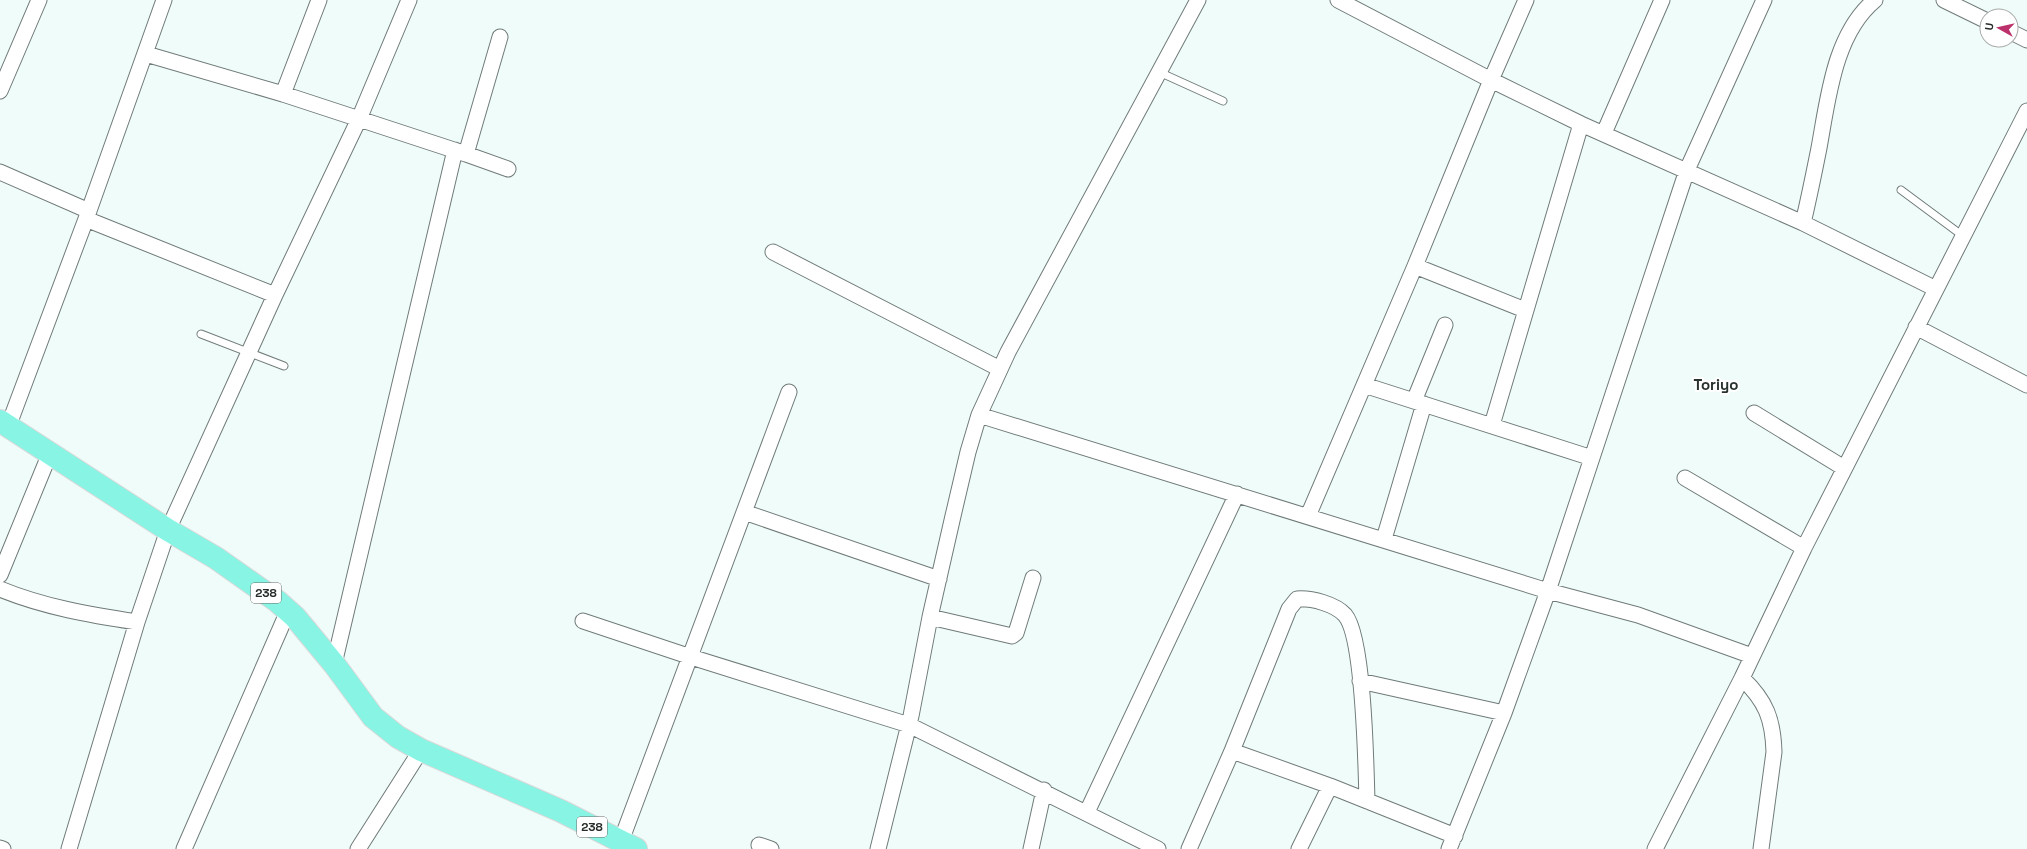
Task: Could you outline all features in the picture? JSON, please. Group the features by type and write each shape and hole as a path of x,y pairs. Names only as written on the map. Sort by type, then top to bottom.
{"main road":[{"name":"238","path":"4,424 168,530 216,558 288,611 334,664 373,717 398,737 422,750 548,805 629,845"}],"street":[{"path":"0,91 39,0"},
{"path":"4,424 88,215 164,0"},
{"path":"283,94 319,0"},
{"path":"72,848 137,622 168,530 275,295 359,119 409,0"},
{"path":"878,849 909,725 938,579 968,452 979,415 1000,369 1198,0"},
{"path":"1338,0 1491,80 1581,124 1803,223 1936,289"},
{"path":"1308,516 1415,266 1491,80 1526,0"},
{"path":"1604,134 1662,0"},
{"path":"1232,751 1330,786 1367,801 1452,843 1504,713 1548,591 1687,170 1764,0"},
{"path":"1803,223 1827,104 1841,53 1857,18 1866,7 1875,0"},
{"path":"1944,0 1979,17"},
{"path":"334,664 460,152 500,37"},
{"path":"146,54 283,94 508,169"},
{"path":"1655,849 1742,678 1844,468 2027,111"},
{"path":"1492,425 1581,124"},
{"path":"0,172 88,215 275,295"},
{"path":"773,252 1000,369"},
{"path":"1415,266 1525,310"},
{"path":"1384,539 1419,403 1445,325"},
{"path":"1916,327 2027,385"},
{"path":"1364,385 1592,458"},
{"path":"629,845 691,657 789,392"},
{"path":"1754,413 1844,468"},
{"path":"979,415 1384,539 1548,591 1638,615 1752,656"},
{"path":"0,575 50,453"},
{"path":"1685,478 1804,548"},
{"path":"1087,812 1237,494"},
{"path":"744,512 938,579"},
{"path":"930,617 1012,636 1016,633 1033,578"},
{"path":"0,589 32,601 52,606 137,622"},
{"path":"1189,849 1232,751 1286,615 1296,600 1307,600 1332,606 1345,616 1354,640 1360,681 1367,801"},
{"path":"184,849 288,611"},
{"path":"583,621 691,657 909,725 1044,790 1158,849"},
{"path":"1742,678 1757,692 1764,704 1769,716 1774,737 1774,757 1761,849"},
{"path":"1360,681 1504,713"},
{"path":"358,849 422,750"},
{"path":"1299,849 1330,786"},
{"path":"1031,849 1044,790"}],"lane":[{"path":"1159,72 1223,101"},
{"path":"1901,190 1963,236"},
{"path":"201,334 249,354 284,366"}],"district":[{"name":"Toriyo","path":"1716,384"}]}
